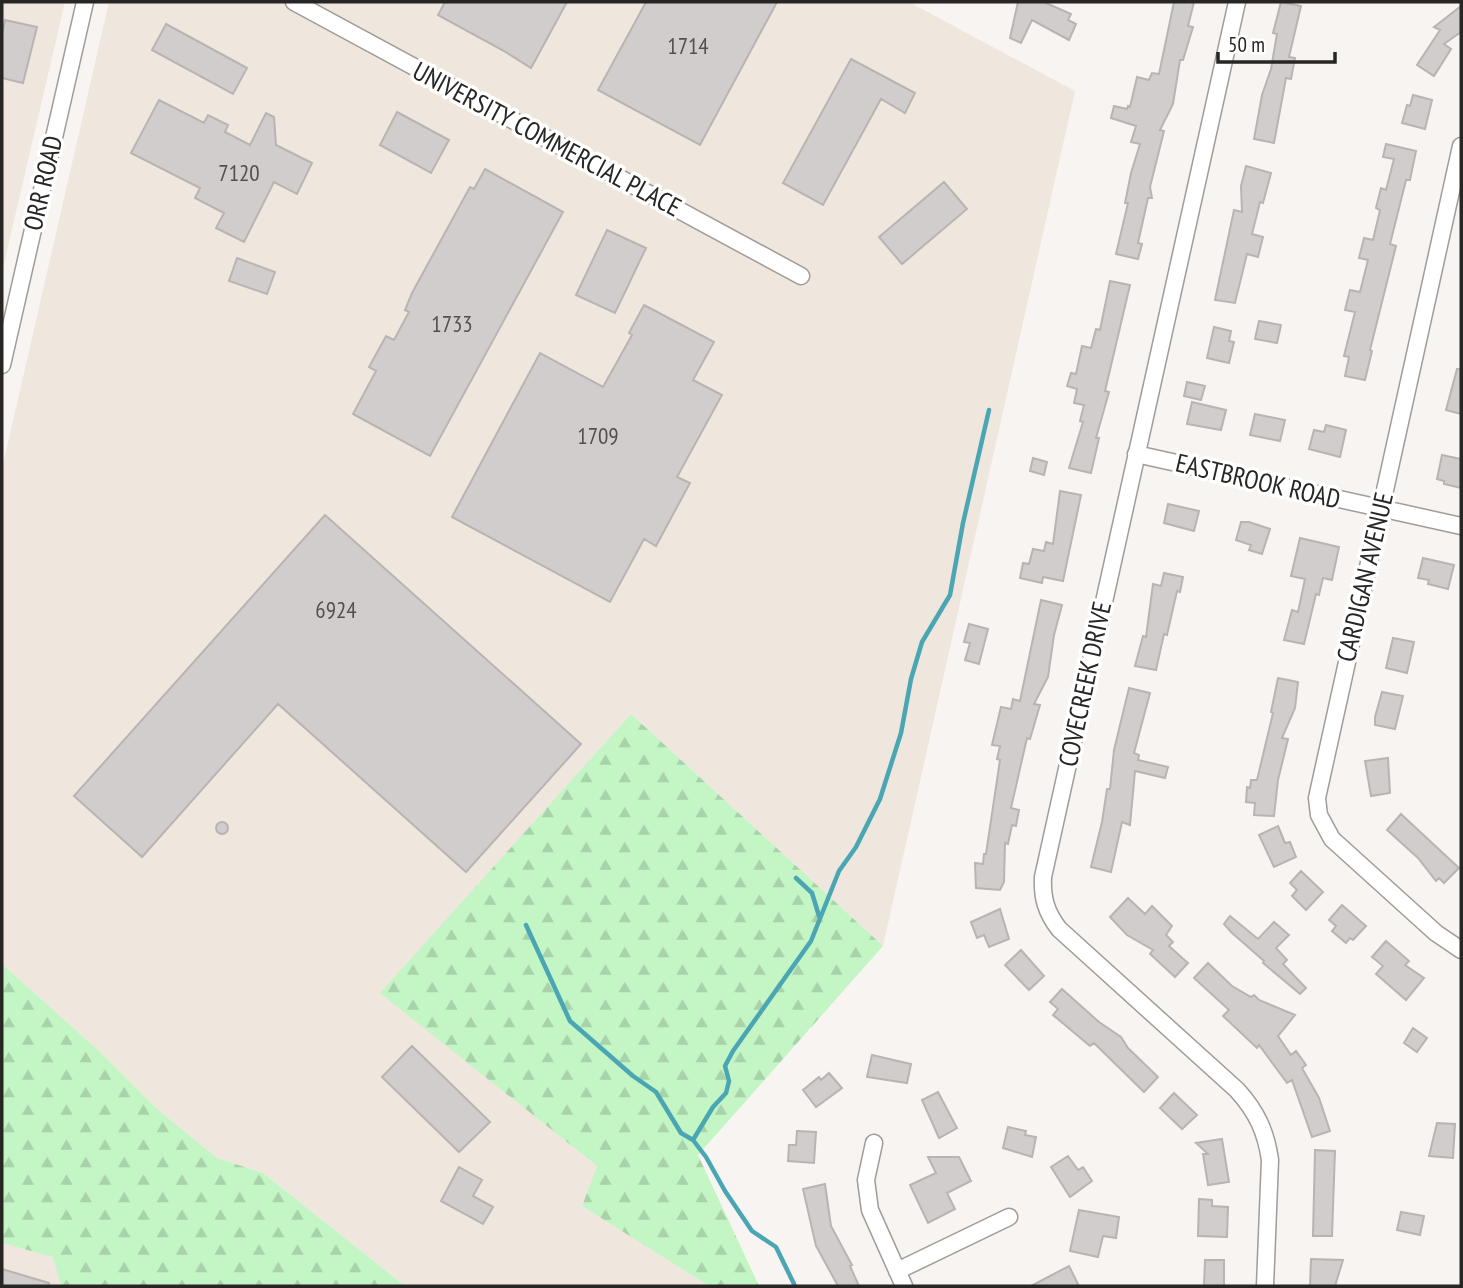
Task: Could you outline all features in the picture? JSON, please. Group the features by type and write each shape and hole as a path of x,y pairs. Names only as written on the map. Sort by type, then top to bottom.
{"street":[{"name":"ORR ROAD","path":"2,365 85,2"},
{"name":"UNIVERSITY COMMERCIAL PLACE","path":"294,2 800,276"},
{"name":"COVECREEK DRIVE","path":"1237,2 1043,877 1042,893 1049,916 1059,929 1251,1105 1261,1123 1270,1160 1265,1286"},
{"name":"CARDIGAN AVENUE","path":"1461,146 1318,789 1319,816 1332,839 1436,933 1461,950"},
{"name":"EASTBROOK ROAD","path":"1136,454 1461,526"},
{"path":"874,1143 866,1180 868,1198 878,1232 904,1286"},
{"path":"897,1271 1009,1217"}],"shaded area":[{"path":"2,2 65,2 2,272"},
{"path":"109,2 909,2 1075,91 883,946 631,714 381,993 597,1166 582,1206 709,1286 405,1286 263,1173 217,1158 156,1108 98,1050 2,964 2,469"},
{"path":"2,1243 54,1257 61,1286 2,1286"}],"green space":[{"path":"631,714 883,946 698,1155 759,1286 709,1286 582,1206 597,1166 380,993"},
{"path":"2,964 98,1050 156,1108 217,1158 263,1173 405,1286 61,1286 53,1257 2,1243"}],"building":[{"path":"445,2 567,2 531,68 438,15"},
{"path":"646,2 777,2 700,145 598,90"},
{"path":"1018,2 1044,2 1071,14 1068,20 1076,24 1069,40 1032,20 1021,43 1010,38"},
{"path":"1174,2 1194,2 1188,26 1193,27 1183,60 1180,60 1173,104 1160,130 1164,131 1150,187 1152,198 1148,198 1138,243 1142,244 1138,259 1116,254 1128,203 1125,203 1131,173 1140,144 1131,142 1136,126 1111,118 1114,106 1127,109 1130,107 1137,77 1149,80 1152,73 1159,74"},
{"path":"1281,2 1301,6 1289,57 1295,58 1291,79 1286,78 1274,143 1254,139 1262,95 1271,69 1277,34 1273,33"},
{"path":"1461,6 1461,32 1444,44 1451,49 1434,76 1417,65 1440,30 1434,27"},
{"path":"5,20 37,27 23,83 2,78 2,34"},
{"path":"166,24 247,68 233,94 152,50"},
{"path":"851,59 915,93 905,113 881,99 823,205 783,183"},
{"path":"1413,95 1432,100 1425,129 1402,123"},
{"path":"159,100 204,123 208,115 228,125 225,132 250,145 266,113 274,117 276,145 312,163 297,194 274,182 244,242 216,228 224,213 195,198 200,188 131,153"},
{"path":"397,112 449,140 431,173 380,145"},
{"path":"1386,144 1416,151 1390,244 1396,246 1365,380 1345,376 1349,357 1344,356 1355,312 1345,310 1350,290 1360,292 1368,260 1359,258 1364,238 1373,240 1380,210 1376,208 1381,188 1386,190 1394,159 1383,157"},
{"path":"1246,166 1271,173 1252,234 1263,237 1258,257 1247,254 1235,303 1215,300 1234,210 1242,212 1241,186"},
{"path":"485,169 563,212 430,456 353,414 376,371 369,367 386,336 394,340 409,312 405,310 412,293 470,187 474,189"},
{"path":"944,182 967,209 902,264 879,237"},
{"path":"607,230 646,248 615,313 576,295"},
{"path":"237,258 275,272 267,294 229,281"},
{"path":"1110,281 1130,285 1105,391 1109,392 1096,438 1099,438 1091,473 1069,468 1083,422 1080,421 1084,405 1074,403 1077,389 1067,386 1071,373 1076,374 1082,346 1091,348 1096,329 1100,330"},
{"path":"644,305 714,342 693,380 722,395 677,477 690,483 656,546 644,539 610,602 452,517 540,353 603,387 632,335 629,333"},
{"path":"1259,321 1281,325 1277,343 1255,339"},
{"path":"1214,327 1231,331 1229,341 1234,342 1229,363 1207,358"},
{"path":"1457,369 1461,369 1461,414 1446,410"},
{"path":"1187,382 1205,386 1201,400 1184,396"},
{"path":"1192,402 1226,410 1221,430 1187,424"},
{"path":"1255,414 1285,420 1280,441 1250,435"},
{"path":"1326,425 1346,430 1340,457 1309,449 1314,430 1324,432"},
{"path":"1442,455 1461,459 1461,488 1444,484 1444,481 1437,479"},
{"path":"1033,458 1047,462 1044,475 1030,471"},
{"path":"1060,491 1081,495 1063,581 1043,577 1042,583 1020,578 1023,563 1029,564 1033,549 1044,551 1046,542 1053,544"},
{"path":"1168,504 1199,511 1194,531 1164,523"},
{"path":"325,515 581,744 466,872 278,704 142,857 74,796"},
{"path":"1241,522 1270,529 1262,554 1249,550 1251,545 1236,540"},
{"path":"1300,538 1339,547 1332,580 1323,578 1319,595 1316,594 1304,644 1284,640 1292,610 1298,612 1305,579 1291,576"},
{"path":"1423,558 1454,565 1448,589 1428,584 1429,580 1418,578"},
{"path":"1164,573 1183,577 1167,635 1164,634 1156,670 1135,666 1143,636 1146,637 1153,584 1161,586"},
{"path":"1041,600 1062,605 1054,635 1048,677 1034,704 1040,705 1030,739 1027,738 1011,808 1019,810 1016,826 1012,825 1008,844 1005,843 1004,882 1000,890 976,888 975,863 983,864 986,854 1000,760 997,759 1000,746 992,745 1001,707 1011,709 1013,699 1020,701"},
{"path":"969,624 988,629 979,664 965,660 970,643 964,642"},
{"path":"1393,638 1414,642 1407,673 1386,668"},
{"path":"1278,678 1298,682 1295,708 1282,738 1288,739 1278,780 1274,816 1254,815 1255,803 1246,802 1247,787 1250,788 1251,780 1257,780 1273,713 1271,712"},
{"path":"1129,688 1150,693 1134,753 1139,755 1138,760 1168,767 1165,778 1135,771 1130,825 1122,822 1111,872 1091,867 1107,789 1110,789 1114,750"},
{"path":"1382,692 1403,696 1395,729 1375,725"},
{"path":"1388,758 1390,793 1371,796 1365,761"},
{"path":"1401,814 1459,868 1444,883 1439,878 1436,881 1418,858 1387,830"},
{"path":"222,822 228,828 222,834 216,828"},
{"path":"1278,826 1285,843 1290,842 1296,857 1274,867 1259,835"},
{"path":"1301,871 1323,892 1306,910 1292,896 1297,890 1290,883"},
{"path":"1128,898 1145,914 1152,906 1172,926 1166,935 1173,942 1169,946 1188,963 1175,977 1150,954 1153,950 1127,935 1110,917"},
{"path":"1342,905 1366,926 1353,940 1350,938 1346,943 1332,931 1336,926 1329,920"},
{"path":"1000,909 1009,939 989,947 984,935 977,938 971,922"},
{"path":"1230,916 1258,939 1274,922 1289,935 1276,948 1287,960 1283,964 1306,988 1300,994 1231,932 1224,924"},
{"path":"1386,941 1409,961 1405,965 1424,978 1406,1000 1376,974 1383,966 1372,957"},
{"path":"1021,950 1044,976 1029,990 1005,965"},
{"path":"1208,963 1232,986 1295,1015 1278,1036 1291,1055 1296,1051 1306,1065 1302,1068 1319,1098 1330,1131 1312,1137 1292,1080 1287,1083 1259,1045 1257,1048 1223,1016 1229,1010 1194,978"},
{"path":"1062,989 1099,1022 1121,1037 1128,1048 1158,1077 1144,1092 1094,1043 1090,1046 1053,1015 1058,1009 1050,1002"},
{"path":"1413,1028 1427,1038 1417,1052 1404,1043"},
{"path":"412,1046 490,1122 459,1152 382,1077"},
{"path":"872,1055 911,1064 907,1083 867,1077"},
{"path":"829,1073 842,1088 816,1107 803,1090 819,1077 821,1080"},
{"path":"938,1092 957,1128 939,1138 922,1100"},
{"path":"1174,1093 1197,1115 1182,1129 1160,1108"},
{"path":"1437,1123 1455,1124 1453,1158 1429,1156"},
{"path":"1008,1127 1026,1131 1025,1135 1036,1137 1032,1157 1003,1148"},
{"path":"797,1131 816,1132 814,1163 788,1161 789,1145 796,1145"},
{"path":"1222,1139 1229,1182 1208,1185 1203,1154 1208,1154 1196,1143"},
{"path":"1315,1150 1335,1151 1332,1236 1313,1236"},
{"path":"1068,1156 1078,1170 1083,1167 1092,1181 1070,1197 1051,1167"},
{"path":"928,1157 959,1157 971,1181 947,1193 955,1209 928,1223 910,1185 936,1173"},
{"path":"459,1167 482,1180 473,1196 493,1207 483,1224 441,1201"},
{"path":"825,1184 831,1226 852,1265 850,1266 859,1286 838,1286 816,1246 803,1189"},
{"path":"1199,1199 1212,1200 1212,1206 1228,1207 1227,1237 1198,1236"},
{"path":"1079,1210 1119,1217 1116,1238 1103,1236 1098,1257 1070,1251"},
{"path":"1401,1212 1424,1216 1420,1235 1397,1230"},
{"path":"1311,1259 1343,1260 1335,1286 1310,1286"},
{"path":"1205,1260 1224,1260 1224,1286 1204,1286"},
{"path":"1069,1266 1079,1286 1031,1286"},
{"path":"2,1269 49,1283 48,1286 2,1286"}],"waterway":[{"path":"693,1140 713,1107 726,1093 729,1081 725,1066 733,1051 811,941 839,871 856,847 880,799 901,733 911,679 922,642 950,595 963,523 989,410"},
{"path":"796,878 812,893 819,916"},
{"path":"526,925 570,1021 633,1076 656,1092 681,1133 693,1140 706,1157 752,1231 776,1247 795,1286"}]}
